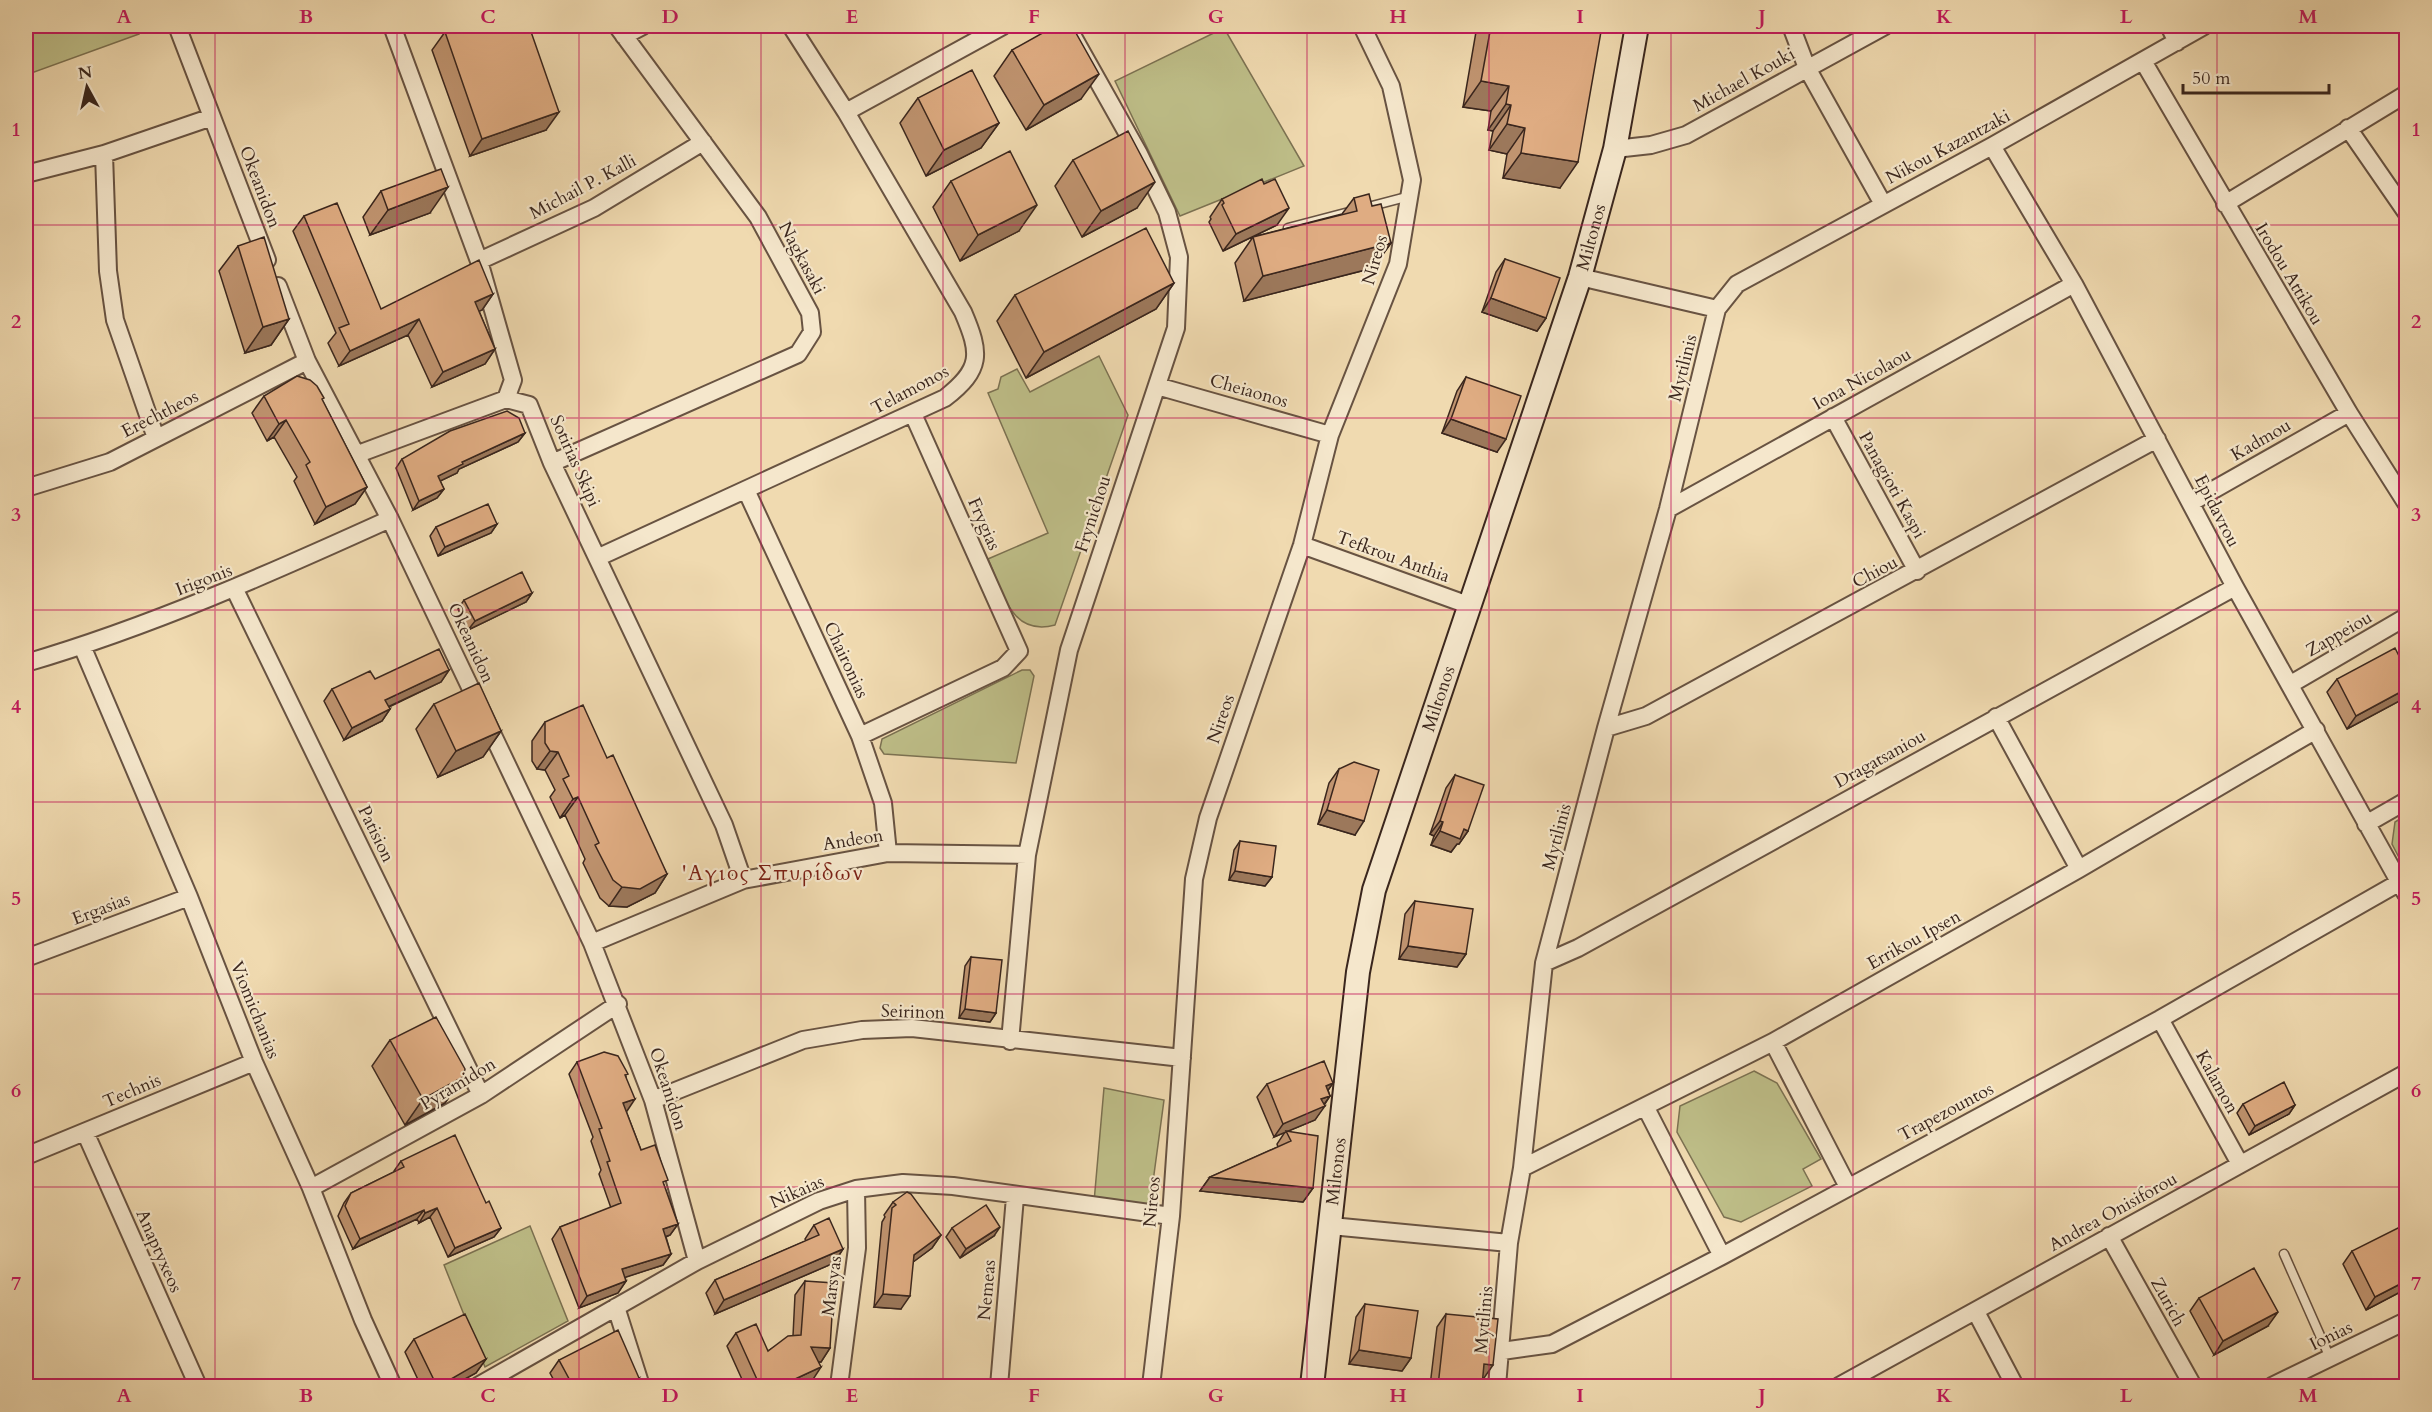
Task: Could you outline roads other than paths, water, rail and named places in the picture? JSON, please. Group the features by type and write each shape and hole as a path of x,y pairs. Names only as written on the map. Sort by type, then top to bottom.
{"street":[{"name":"Okeanidon","path":"177,26 307,361 358,454 390,519 592,943 618,1004 652,1100 697,1261"},
{"path":"358,454 506,399 513,380 478,261 392,26"},
{"path":"620,31 643,26"},
{"name":"Telamonos","path":"599,557 945,398 967,381 975,360 973,335 963,312 846,112 791,26"},
{"path":"846,112 1003,26"},
{"name":"Frynichou","path":"1010,1041 1027,855 1069,650 1176,328 1179,257 1167,212 1139,154 1067,26"},
{"name":"Nireos","path":"1151,1386 1171,1216 1194,879 1208,818 1302,545 1330,435 1398,264 1410,196 1412,180 1391,86 1362,26"},
{"name":"Miltonos","path":"1312,1386 1358,972 1374,890 1580,277 1616,149 1637,26"},
{"path":"1791,26 1807,68 1882,204"},
{"name":"Michael Kouki","path":"1616,149 1651,145 1686,135 1885,26"},
{"path":"2169,26 2177,42"},
{"name":"Nikou Kazantzaki","path":"1717,309 1737,284 1992,146 2204,26"},
{"name":"Nagkasaki","path":"552,463 798,354 812,332 810,313 758,217 620,31"},
{"name":"Irodou Attikou","path":"2143,61 2349,413 2406,503"},
{"path":"2225,204 2406,94"},
{"path":"26,174 104,154 212,117"},
{"path":"2348,128 2406,212"},
{"name":"Michail P. Kalli","path":"478,261 594,208 703,142"},
{"name":"Epidavrou","path":"1992,146 2074,284 2192,502 2235,587 2403,888"},
{"path":"104,154 108,271 115,320 156,438"},
{"path":"1580,277 1717,309"},
{"name":"Iona Nicolaou","path":"1668,509 2074,284"},
{"name":"Mytilinis","path":"1497,1386 1502,1351 1509,1243 1522,1168 1544,963 1606,728 1668,509 1717,309"},
{"name":"Erechtheos","path":"26,488 110,462 307,361"},
{"name":"Cheiaonos","path":"1157,386 1330,435"},
{"name":"Sotirias Skipi","path":"506,399 529,405 552,463 599,557 724,825 744,880"},
{"name":"Kadmou","path":"2192,502 2349,413"},
{"name":"Frygias","path":"860,736 1003,668 1019,651 913,414"},
{"name":"Panagioti Kaspi","path":"1833,417 1917,571"},
{"name":"Chiou","path":"1606,728 1646,716 2157,439"},
{"name":"Chaironias","path":"746,490 860,736 883,803 888,853"},
{"name":"Irigonis","path":"26,663 82,646 235,590 390,519"},
{"name":"Tefkrou Anthia","path":"1302,545 1471,606"},
{"name":"Dragatsaniou","path":"1544,963 1578,948 2235,587"},
{"name":"Patision","path":"235,590 481,1095"},
{"name":"Zappeiou","path":"2291,684 2406,617"},
{"name":"Viomichanias","path":"82,646 189,897 254,1062 311,1188 363,1320 393,1386"},
{"path":"1996,717 2079,869"},
{"name":"Errikou Ipsen","path":"1522,1168 1646,1108 1773,1042 2079,869 2316,730"},
{"path":"2366,824 2406,801"},
{"name":"Andeon","path":"592,943 744,880 888,853 1027,855"},
{"name":"Trapezountos","path":"1502,1351 1552,1344 1722,1256 2403,888"},
{"name":"Ergasias","path":"26,958 189,897"},
{"name":"Pyramidon","path":"311,1188 481,1095 618,1004"},
{"name":"Kalamon","path":"2160,1019 2240,1164"},
{"name":"Seirinon","path":"652,1100 803,1040 850,1032 912,1028 1010,1041 1182,1058"},
{"path":"1773,1042 1848,1187"},
{"name":"Technis","path":"26,1156 254,1062"},
{"name":"Andrea Onisiforou","path":"1839,1386 2406,1073"},
{"path":"1646,1108 1722,1256"},
{"name":"Anaptyxeos","path":"85,1132 198,1386"},
{"name":"Nikaias","path":"478,1386 697,1261 819,1201 856,1190 903,1183 952,1186 1015,1197 1171,1216"},
{"name":"Marsyas","path":"838,1386 857,1248 856,1190"},
{"name":"Nemeas","path":"999,1386 1015,1197"},
{"path":"1331,1226 1509,1243"},
{"name":"Zurich","path":"2109,1236 2193,1386"},
{"path":"616,1307 641,1386"},
{"path":"1976,1312 2015,1386"},
{"name":"Ionias","path":"2272,1386 2406,1321"}],"lane":[{"path":"1288,228 1410,196"},
{"path":"2284,1254 2330,1358"}],"district":[{"name":"'Αγιος Σπυρίδων","path":"773,873"}]}
